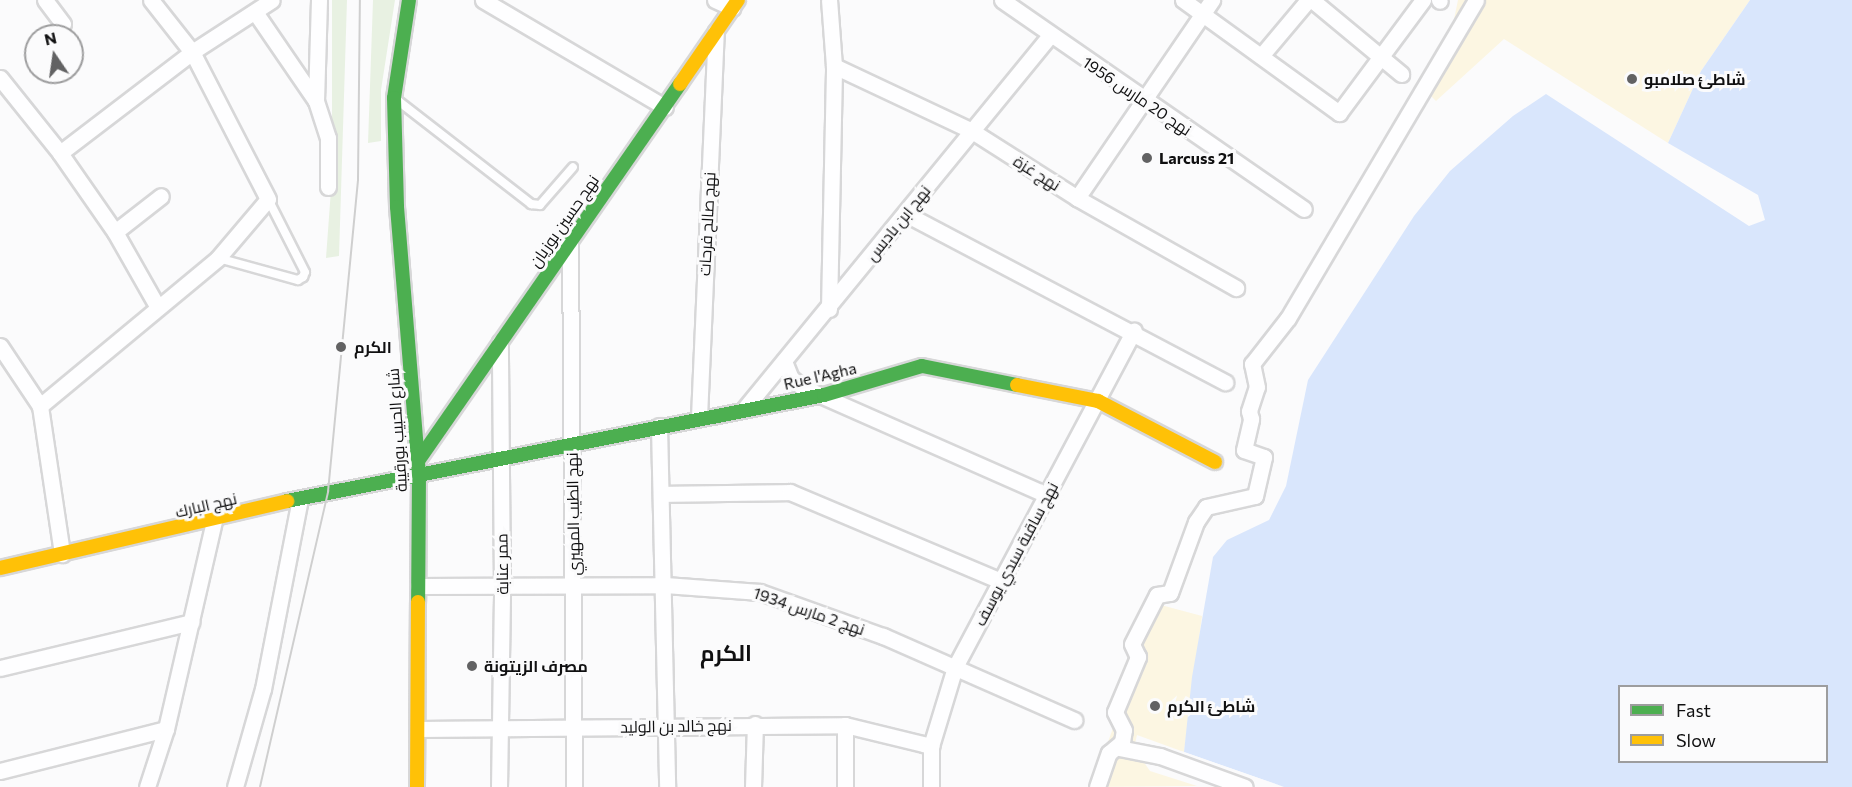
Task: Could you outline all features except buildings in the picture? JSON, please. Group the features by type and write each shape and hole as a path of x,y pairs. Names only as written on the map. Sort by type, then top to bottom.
{"street":[{"path":"45,0 63,24"},
{"path":"40,406 157,306 218,258 268,199 192,52 152,0"},
{"path":"60,153 192,52 272,0"},
{"path":"316,101 319,0"},
{"name":"شارع الحبيب بورقيبة","path":"410,0 394,98 397,207 418,468 417,787"},
{"path":"483,0 665,107"},
{"path":"715,0 735,4"},
{"path":"829,0 834,66 829,309"},
{"name":"نهج 20 مارس 1956","path":"1002,0 1050,36 1304,209"},
{"path":"1183,0 1339,113 1423,0"},
{"path":"1077,198 1212,0"},
{"path":"1261,56 1310,0 1401,74"},
{"path":"1119,748 1125,732 1115,712 1138,657 1132,644 1157,595 1170,593 1196,522 1206,507 1255,496 1264,457 1244,450 1251,419 1249,411 1257,387 1252,364 1288,318 1476,0"},
{"name":"نهج حسين بوزيان","path":"418,468 500,342 735,4"},
{"path":"255,12 316,101 328,138 328,187"},
{"name":"نهج صالح فرحات","path":"699,417 716,31"},
{"name":"نهج ابن باديس","path":"745,408 829,309 1050,36"},
{"name":"نهج غزة","path":"834,66 972,131 1077,198 1236,288"},
{"path":"0,78 5,94 60,153 115,232 157,306"},
{"path":"115,232 161,196"},
{"path":"906,214 1134,331 1225,382"},
{"name":"نهج الطيب المهيري","path":"570,242 574,787"},
{"name":"نهج ساقية سيدي يوسف","path":"931,787 931,746 956,668 1134,331"},
{"name":"ممر عنابة","path":"499,787 502,587 500,342"},
{"path":"0,346 40,406 62,554"},
{"path":"784,361 796,384 825,394 1047,495"},
{"name":"Rue l'Agha","path":"418,468 500,457 825,394 922,366 1098,401 1215,462"},
{"path":"659,426 663,494 668,726 667,787"},
{"name":"نهج البارك","path":"0,568 214,521 418,468"},
{"path":"663,494 790,492 1001,581"},
{"path":"235,787 263,689 300,499"},
{"path":"147,787 166,729 214,521"},
{"name":"نهج 2 مارس 1934","path":"418,586 665,585 768,595 956,668 1074,720"},
{"path":"0,668 192,622"},
{"path":"753,787 755,724"},
{"name":"نهج خالد بن الوليد","path":"418,729 755,724 845,725 931,746"},
{"path":"845,725 845,787"},
{"path":"0,771 166,729"},
{"path":"1097,787 1109,753 1119,748 1160,756 1245,787"}],"lane":[{"path":"394,98 531,204 540,205 573,167"},
{"path":"218,258 298,280 303,277 305,272 268,199"}],"green space":[{"path":"332,0 347,0 339,256 326,258 332,176"},
{"path":"373,0 395,0 381,90 381,141 368,143"}],"sand":[{"name":"شاطئ صلامبو","path":"1458,0 1750,0 1701,71 1668,143 1504,39 1436,101 1421,86 1451,34"},
{"name":"شاطئ الکرم","path":"1157,604 1202,616 1184,752 1137,735 1134,748 1150,771 1197,786 1092,787"}],"water":[{"path":"1750,0 1852,0 1852,787 1284,787 1184,752 1192,677 1213,557 1227,540 1269,520 1286,486 1308,380 1414,216 1450,171 1513,116 1546,94 1749,226 1765,220 1758,195 1668,143 1701,71"}],"pier":[{"path":"1181,751 1184,752 1284,787 1183,755"}],"tram line":[{"path":"260,787 328,492 358,180 360,0"}],"traffic: fast":[{"path":"409,0 394,98 397,207 419,474 418,602"},
{"path":"418,461 680,84"},
{"path":"287,501 824,395 922,366 1017,385"}],"traffic: slow":[{"path":"680,84 738,0"},
{"path":"1017,385 1098,401 1215,462"},
{"path":"0,568 287,501"},
{"path":"417,787 418,602"}],"place":[{"name":"شاطئ صلامبو","path":"1632,79"},
{"name":"Larcuss 21","path":"1147,158"},
{"name":"الكرم","path":"341,347"},
{"name":"مصرف الزيتونة","path":"472,666"},
{"name":"شاطئ الکرم","path":"1155,706"}],"district":[{"name":"الكرم","path":"726,653"}]}
